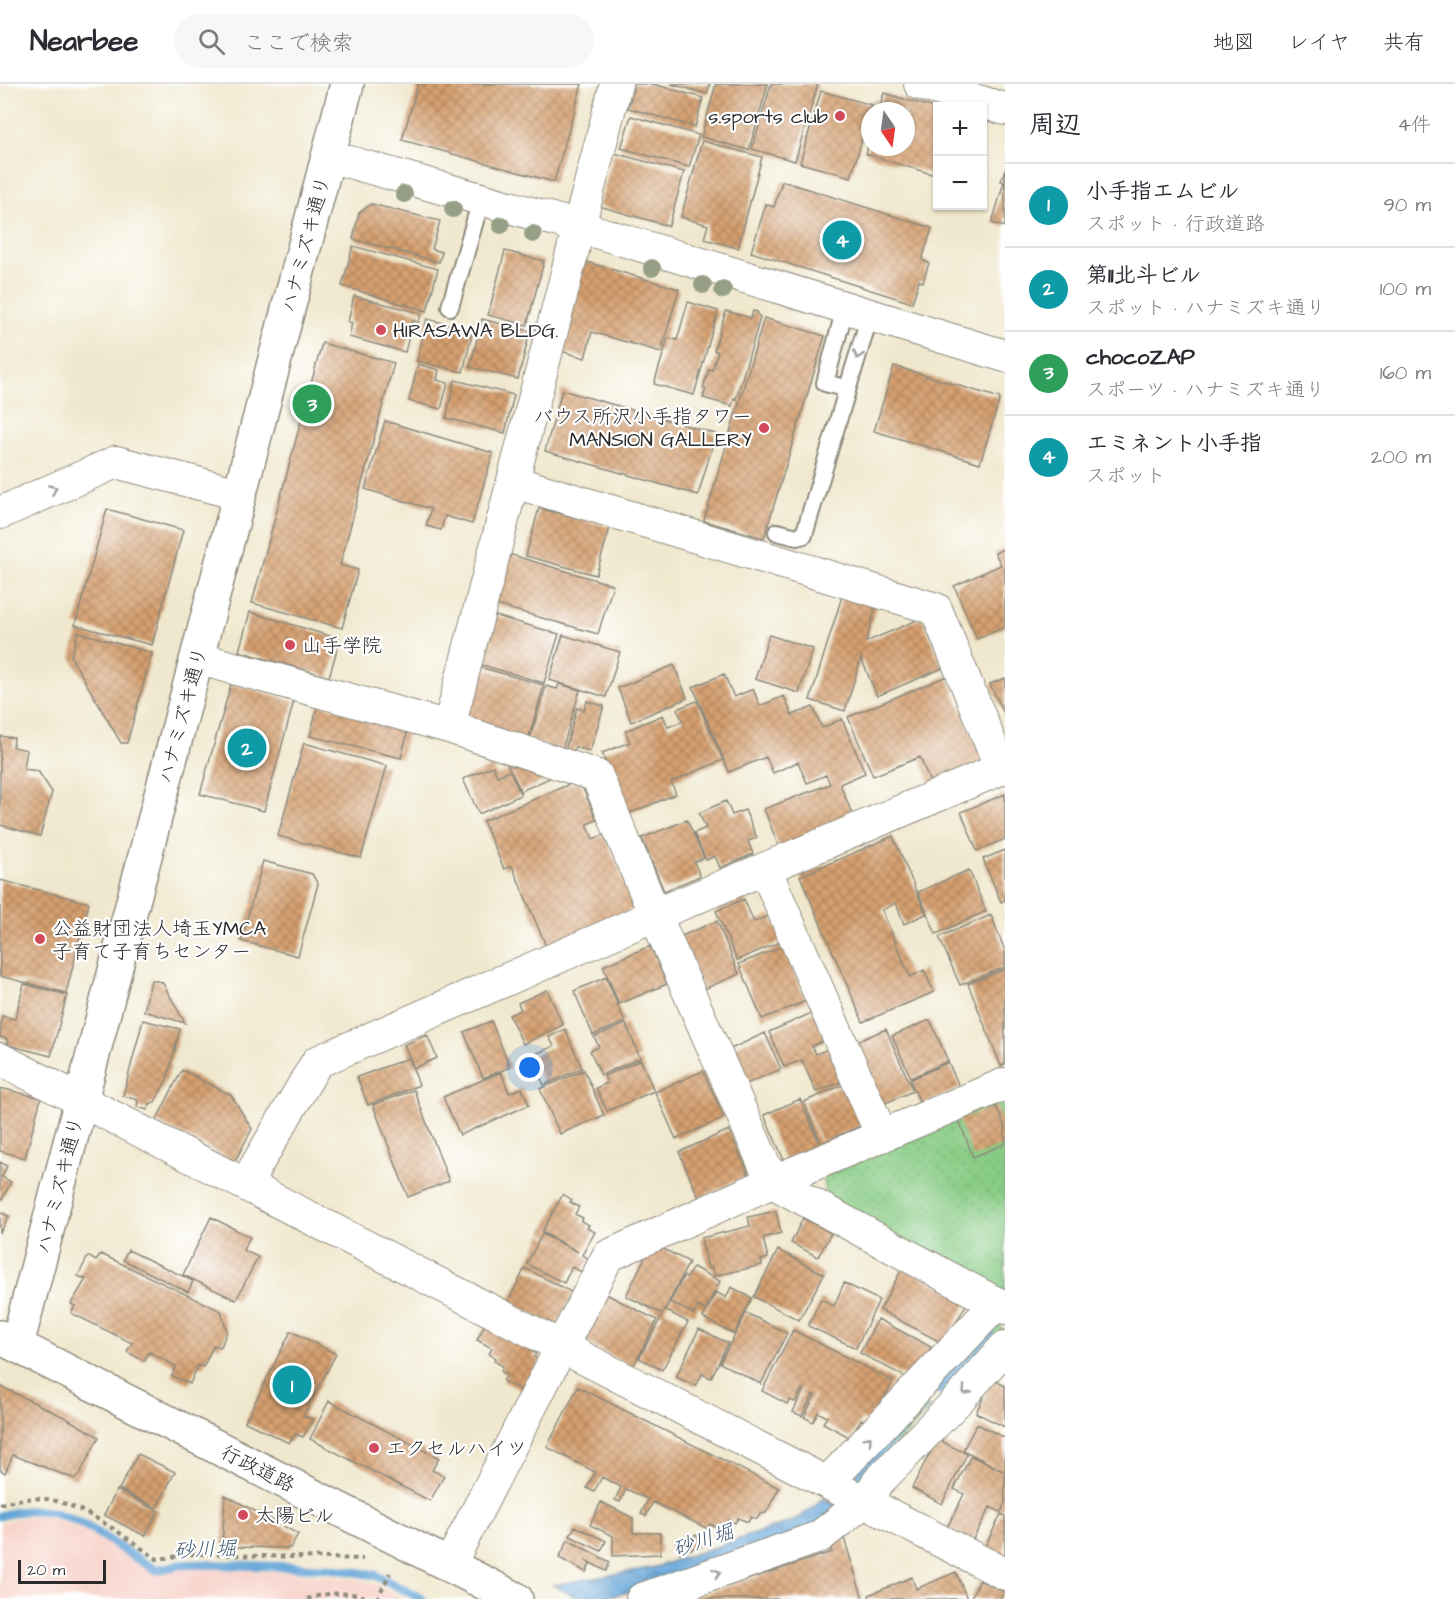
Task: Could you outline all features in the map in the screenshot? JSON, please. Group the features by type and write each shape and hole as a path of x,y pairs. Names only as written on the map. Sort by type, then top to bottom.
{"main road":[{"name":"ハナミズキ通り","path":"9,1341 80,1100 346,84"},
{"name":"行政道路","path":"9,1341 516,1599"}],"street":[{"path":"450,727 616,84"},
{"path":"920,84 1005,109"},
{"path":"328,156 580,227 1005,356"},
{"path":"0,513 116,462 239,494"},
{"path":"246,1183 317,1062 655,915 1003,768 936,609 514,482"},
{"path":"197,658 450,727 597,776 772,1182 1001,1305 828,1482"},
{"path":"765,869 882,1136"},
{"path":"0,1059 246,1183 1005,1574"},
{"path":"449,1566 608,1256 772,1182 1005,1084"},
{"path":"642,1599 819,1537 865,1501 878,1482 957,1401 1005,1347"}],"lane":[{"path":"450,307 481,200"},
{"path":"846,394 841,387 825,383 858,312"},
{"path":"777,532 797,537 804,535 846,394 858,312"}],"path":[{"path":"0,1504 46,1499 66,1505 110,1527 157,1559 193,1554 363,1559"},
{"path":"307,1599 324,1593 352,1593 376,1599 390,1573"}],"shaded area":[{"path":"43,1515 83,1530 156,1573 179,1568 288,1572 367,1581 406,1599 0,1599 0,1524 19,1518"}],"green space":[{"path":"1005,1098 1005,1293 824,1198 824,1176"},
{"path":"991,1319 1004,1330 944,1396 931,1384"},
{"path":"917,1398 929,1408 863,1483 850,1472"}],"water":[{"path":"823,1498 843,1507 823,1526 657,1587 594,1599 579,1599 553,1585 655,1567 793,1521 813,1508"}],"building":[{"path":"418,84 582,84 554,182 402,140"},
{"path":"635,84 653,84 703,98 695,127 628,108"},
{"path":"671,84 710,84 707,94"},
{"path":"716,84 768,84 749,150 701,137"},
{"path":"771,84 818,84 795,161 752,149"},
{"path":"821,91 861,102 861,143 851,177 800,163"},
{"path":"884,93 914,102 882,102"},
{"path":"915,102 933,108 933,174 873,156 915,156"},
{"path":"631,116 699,135 689,167 621,148"},
{"path":"702,141 762,157 738,248 704,239 708,225 681,217"},
{"path":"614,153 684,172 669,226 599,206"},
{"path":"1005,169 1005,227 992,223 1004,182 1001,181"},
{"path":"782,181 932,228 922,260 929,263 923,282 919,281 912,303 751,252 766,204 774,207"},
{"path":"371,204 440,221 432,249 442,252 439,262 353,239 359,213"},
{"path":"353,246 438,269 427,311 342,286"},
{"path":"505,251 544,261 527,325 488,315"},
{"path":"583,261 679,289 661,352 592,332 585,358 557,350"},
{"name":"HIRASAWA BLDG.","path":"354,296 421,313 419,322 413,321 405,352 349,337 352,323 348,322"},
{"path":"688,302 718,311 694,395 654,384 668,338 677,340"},
{"path":"726,311 751,318 753,311 757,312 760,318 732,406 703,398 706,388 703,388 709,369 712,370 718,352 714,350"},
{"name":"バウス所沢小手指タワー MANSION GALLERY","path":"764,318 825,336 764,538 704,521"},
{"path":"427,319 473,330 463,372 417,361"},
{"path":"482,319 530,331 518,379 470,367"},
{"path":"322,343 394,363 340,565 358,570 342,628 252,603"},
{"path":"418,364 439,370 437,380 448,383 441,409 409,401"},
{"path":"894,366 1000,398 980,463 874,431"},
{"path":"455,380 514,395 505,433 446,418"},
{"path":"562,390 716,434 698,495 545,451"},
{"path":"385,421 493,453 472,524 445,516 441,530 426,526 431,509 365,489"},
{"path":"539,508 610,527 596,575 526,556"},
{"path":"107,509 183,530 152,645 75,625"},
{"path":"1005,548 1005,627 977,639 954,586 1001,565 995,553"},
{"path":"505,553 613,585 598,634 490,603"},
{"path":"843,593 877,603 866,642 922,618 943,668 877,696 861,658 845,711 810,700"},
{"name":"山手学院","path":"250,612 340,639 329,677 239,651"},
{"path":"489,614 559,634 544,683 475,663"},
{"path":"78,632 152,653 127,743 121,743 71,657"},
{"path":"563,635 620,652 606,697 549,680"},
{"path":"769,635 813,649 799,693 755,679"},
{"path":"674,665 687,698 631,722 618,688"},
{"path":"475,666 544,685 528,740 459,721"},
{"path":"724,674 734,697 753,689 760,706 784,696 792,715 813,707 822,728 842,719 865,773 840,784 855,821 780,850 764,809 830,784 826,775 807,783 798,762 773,773 766,757 729,772 693,687"},
{"path":"947,676 984,763 931,785 920,757 873,776 848,717"},
{"path":"1005,678 1005,715 990,684"},
{"path":"231,684 294,701 264,811 200,794"},
{"path":"559,684 580,690 562,750 529,741 546,686 557,689"},
{"path":"587,701 604,706 590,751 575,747 573,753 565,750 577,708 584,710"},
{"path":"697,701 723,760 671,782 676,794 628,814 602,753 630,742 625,731 663,715 668,727 683,721 677,709"},
{"path":"318,704 409,726 401,758 310,736"},
{"path":"0,736 14,738 13,747 27,750 24,769 38,771 52,792 40,836 0,825"},
{"path":"304,743 387,766 361,858 278,836"},
{"path":"507,764 552,777 521,791"},
{"path":"493,766 497,776 510,771 521,795 479,814 463,779"},
{"path":"579,780 597,820 587,824 593,839 604,835 636,908 546,946 512,866 504,869 483,821"},
{"path":"1005,794 1005,839 977,851 961,812"},
{"path":"726,801 732,815 745,810 757,838 748,841 753,854 720,868 715,856 706,860 694,833 706,828 699,813"},
{"path":"687,820 704,858 694,862 700,876 664,891 642,838"},
{"path":"893,836 926,914 904,924 896,903 882,910 910,977 924,970 934,992 863,1022 800,876"},
{"path":"1005,850 1005,900 1001,902 983,859"},
{"path":"263,861 312,874 318,884 298,956 241,941"},
{"path":"969,870 986,911 936,934 918,892"},
{"name":"公益財団法人埼玉YMCA 子育て子育ちセンター","path":"0,880 89,903 66,993 0,976"},
{"path":"744,899 754,922 771,915 782,941 737,960 716,911"},
{"path":"991,915 1005,951 1005,967 960,985 939,937"},
{"path":"717,921 739,974 702,990 679,937"},
{"path":"650,946 667,984 619,1004 603,966"},
{"path":"783,946 806,1001 762,1019 739,964"},
{"path":"1005,969 1005,1064 1001,1066 968,984"},
{"path":"606,977 625,1022 593,1035 574,991"},
{"path":"151,980 162,982 185,1023 144,1011"},
{"path":"24,984 67,995 51,1056 8,1045 7,1039 0,1037 2,1016 15,1019"},
{"path":"547,990 563,1025 523,1044 509,1015 521,1010 518,1003"},
{"path":"814,1012 826,1040 812,1046 816,1054 833,1047 847,1080 816,1092 802,1060 784,1067 769,1032"},
{"path":"143,1020 180,1029 167,1079 148,1110 137,1107 138,1100 123,1096"},
{"path":"930,1020 948,1061 911,1078 892,1036"},
{"path":"491,1021 510,1067 483,1078 464,1032"},
{"path":"626,1024 640,1058 601,1075 590,1051 599,1047 594,1037"},
{"path":"565,1029 582,1068 544,1085 531,1056 554,1046 549,1037"},
{"path":"886,1029 913,1091 876,1107 849,1045"},
{"path":"765,1033 781,1069 746,1084 726,1051"},
{"path":"427,1035 437,1058 414,1068 404,1045"},
{"path":"409,1058 419,1085 368,1105 357,1077"},
{"path":"641,1060 654,1091 607,1111 596,1088 607,1083 604,1076"},
{"path":"948,1062 960,1088 921,1105 910,1080"},
{"path":"182,1070 231,1095 252,1129 235,1161 156,1121"},
{"path":"584,1070 604,1115 560,1134 540,1089"},
{"path":"703,1071 724,1118 676,1139 655,1092"},
{"path":"501,1072 509,1093 522,1088 529,1105 460,1135 443,1097"},
{"path":"849,1082 867,1123 821,1143 804,1102"},
{"path":"0,1088 41,1098 25,1158 0,1151"},
{"path":"414,1090 449,1181 408,1197 373,1105"},
{"path":"800,1099 820,1144 784,1160 764,1115"},
{"path":"996,1106 1005,1127 1005,1144 973,1157 959,1120"},
{"path":"729,1130 749,1175 699,1198 679,1152"},
{"path":"0,1162 7,1166 2,1177 11,1182 0,1203"},
{"path":"563,1194 579,1207 575,1214 589,1225 587,1228 595,1232 582,1255 590,1259 582,1272 572,1267 564,1283 527,1264 542,1234 578,1252 542,1232"},
{"path":"776,1211 781,1233 763,1238 768,1258 761,1260 762,1265 714,1276 712,1267 708,1268 701,1238 750,1226 748,1217"},
{"path":"0,1212 9,1216 0,1233"},
{"path":"211,1217 250,1237 243,1250 258,1257 236,1300 183,1275"},
{"path":"803,1218 831,1233 818,1257 791,1243"},
{"path":"652,1243 689,1262 665,1310 688,1322 662,1370 639,1358 663,1314 626,1296"},
{"path":"128,1250 193,1281 188,1292 123,1260"},
{"path":"778,1250 824,1274 799,1320 754,1297"},
{"path":"101,1254 221,1311 227,1331 221,1347 214,1345 203,1367 198,1365 190,1384 172,1376 176,1366 149,1352 144,1361 127,1352 132,1343 71,1313 75,1306 71,1304 86,1279 78,1276 88,1256 96,1261"},
{"path":"693,1267 720,1281 705,1310 698,1306 694,1314 670,1302 684,1276 687,1278"},
{"path":"903,1267 968,1301 944,1344 880,1310"},
{"path":"525,1268 573,1293 557,1326 508,1302"},
{"path":"844,1283 879,1300 856,1348 808,1326 821,1299 834,1306"},
{"path":"731,1287 752,1298 734,1334 703,1318 716,1292 726,1298"},
{"path":"606,1294 657,1320 633,1367 582,1340"},
{"path":"746,1313 787,1333 761,1384 720,1363"},
{"path":"878,1319 931,1347 913,1381 860,1353"},
{"path":"487,1321 533,1345 530,1350 536,1354 534,1357 541,1360 524,1392 503,1381 507,1375 501,1371 503,1366 494,1361 496,1358 489,1354 492,1348 477,1340"},
{"path":"699,1329 728,1343 711,1378 702,1374 696,1386 676,1377"},
{"path":"793,1330 893,1381 871,1424 861,1419 851,1438 823,1423 827,1417 818,1412 813,1422 804,1417 815,1395 813,1394 802,1416 793,1412 804,1389 795,1402 789,1400 787,1404 762,1391"},
{"path":"291,1331 336,1354 303,1416 313,1419 303,1437 295,1434 289,1443 245,1422"},
{"path":"992,1379 1005,1386 1005,1427 976,1413"},
{"path":"0,1386 99,1437 75,1479 13,1455 5,1473 0,1470"},
{"path":"578,1387 779,1488 766,1513 760,1514 757,1519 751,1517 748,1522 738,1518 735,1523 729,1520 724,1530 710,1524 708,1529 653,1502 646,1516 641,1514 648,1499 626,1489 620,1502 615,1500 621,1487 602,1477 594,1492 587,1488 595,1472 547,1447"},
{"name":"エクセルハイツ","path":"329,1401 439,1458 432,1470 444,1476 430,1501 310,1439"},
{"path":"977,1424 1005,1438 1005,1503 1001,1512 990,1507 972,1541 947,1528 964,1494 954,1489 971,1456 1003,1471 963,1450"},
{"path":"937,1439 967,1454 942,1504 912,1488"},
{"path":"138,1454 175,1472 156,1508 119,1489"},
{"path":"117,1490 158,1511 145,1536 104,1515"},
{"name":"太陽ビル","path":"225,1495 298,1534 290,1548 222,1547"},
{"path":"601,1502 633,1518 633,1533 660,1533 660,1554 613,1556 613,1536 590,1525"},
{"path":"1001,1514 1005,1516 1005,1557 985,1547"},
{"path":"575,1526 606,1541 601,1551 570,1536"},
{"path":"697,1535 700,1546 680,1553 676,1542"},
{"path":"844,1538 863,1599 689,1599 832,1552 828,1543"},
{"path":"568,1540 610,1562 606,1571 585,1560 590,1564 586,1572 559,1558"},
{"path":"956,1572 967,1599 870,1599 869,1595 912,1577 916,1589"},
{"path":"980,1580 1004,1592 1000,1599 970,1599"}],"waterway":[{"name":"砂川堀","path":"938,1390 990,1333"},
{"name":"砂川堀","path":"850,1484 923,1405"},
{"name":"砂川堀","path":"0,1516 24,1511 65,1516 101,1535 157,1570 178,1565 202,1564 329,1568 375,1575 422,1599"}],"place":[{"name":"s.sports club","path":"840,116"},
{"name":"エミネント小手指","path":"842,240"},
{"name":"HIRASAWA BLDG.","path":"381,330"},
{"name":"chocoZAP","path":"312,404"},
{"name":"バウス所沢小手指タワー MANSION GALLERY","path":"764,428"},
{"name":"山手学院","path":"290,645"},
{"name":"第11北斗ビル","path":"247,748"},
{"name":"公益財団法人埼玉YMCA 子育て子育ちセンター","path":"40,939"},
{"name":"小手指エムビル","path":"292,1385"},
{"name":"エクセルハイツ","path":"374,1448"},
{"name":"太陽ビル","path":"243,1515"}]}
